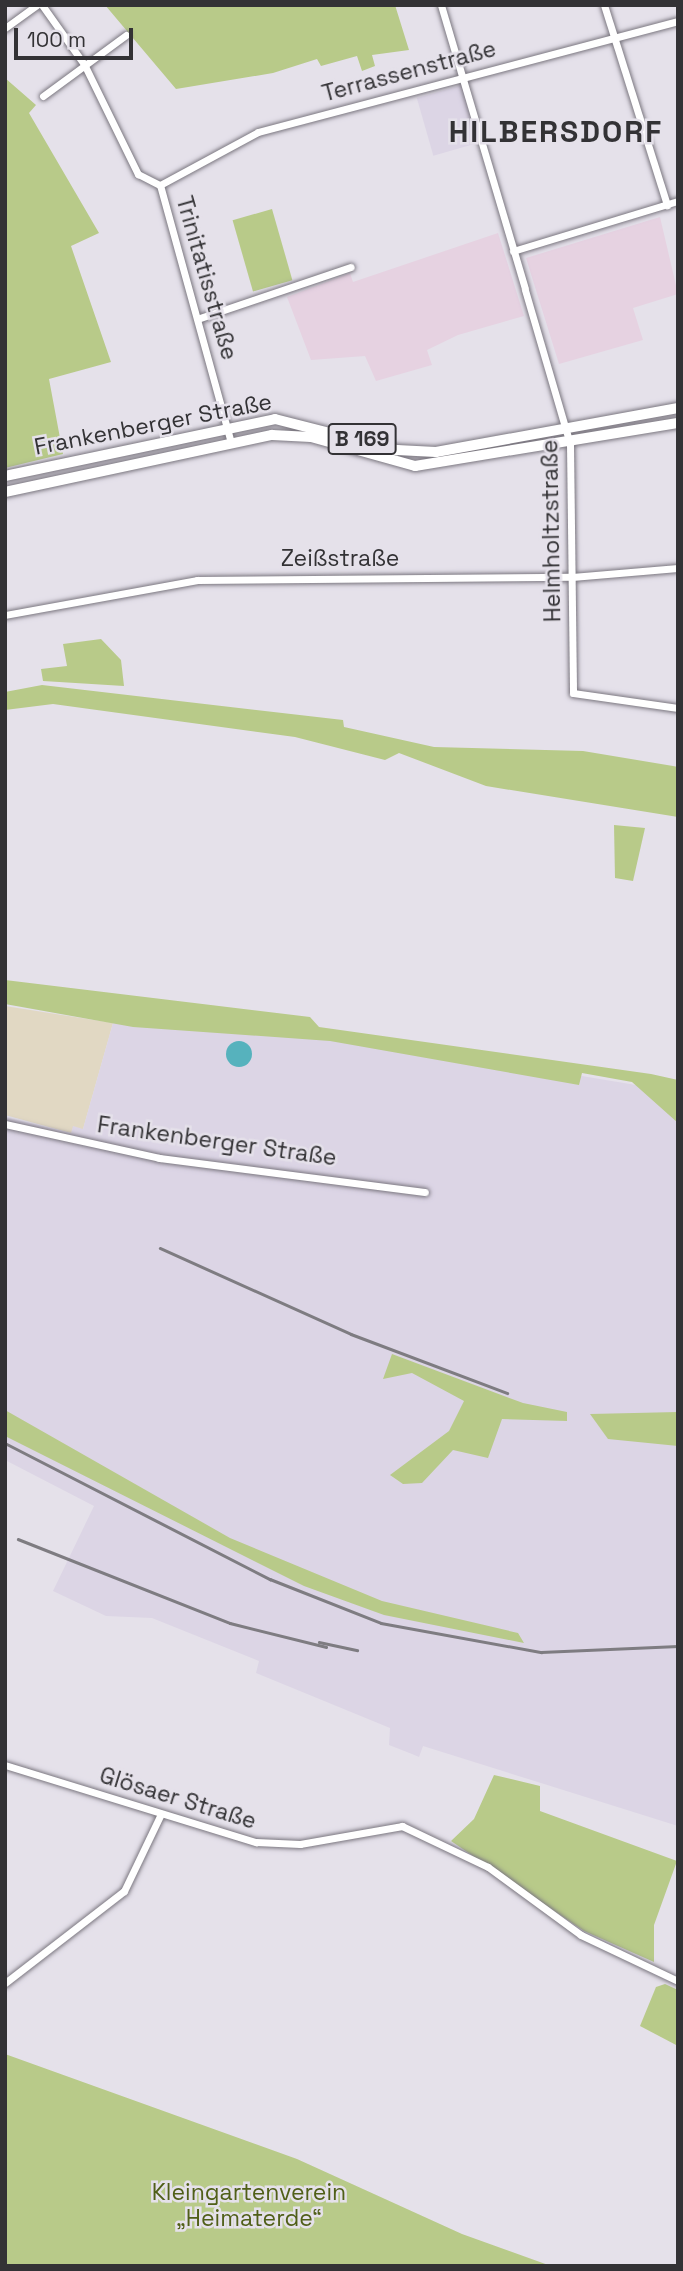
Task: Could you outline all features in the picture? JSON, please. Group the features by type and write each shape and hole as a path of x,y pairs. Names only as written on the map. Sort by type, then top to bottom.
{"main road":[{"name":"Frankenberger Straße","path":"5,476 227,428 295,419 415,452 568,429 678,408"},
{"name":"Frankenberger Straße","path":"5,492 231,443 293,434 415,466 570,444 678,423"}],"street":[{"name":"Trinitatisstraße","path":"5,28 39,5 84,64 138,174 160,185 201,318 231,443"},
{"name":"Helmholtzstraße","path":"440,5 568,429 573,693 678,708"},
{"path":"604,5 667,205"},
{"name":"Terrassenstraße","path":"160,185 258,132 678,21"},
{"path":"43,96 126,34"},
{"path":"513,251 678,201"},
{"path":"201,318 351,267"},
{"name":"Zeißstraße","path":"5,615 197,580 572,577 678,568"},
{"name":"Frankenberger Straße","path":"5,1124 159,1158 425,1192"},
{"name":"Glösaer Straße","path":"5,1765 160,1816 278,1844 402,1826 488,1867 581,1935 678,1982"},
{"path":"5,1983 124,1891 143,1863 160,1816"}],"shaded area":[{"path":"462,85 479,143 433,156 417,98"},
{"path":"660,217 678,294 633,308 643,340 559,364 526,258"},
{"path":"498,233 524,316 458,335 427,350 432,365 376,381 365,356 311,360 287,297 350,273 353,282"},
{"path":"5,1006 113,1023 83,1129 71,1133 5,1115"},
{"path":"113,1023 312,1031 678,1092 678,1826 423,1746 419,1757 389,1745 390,1728 256,1673 259,1661 152,1618 106,1616 53,1591 94,1506 5,1460 5,1117 71,1133 73,1126 83,1129"}],"green space":[{"path":"105,5 395,5 409,50 372,55 375,66 362,71 357,56 321,66 317,59 273,73 176,89"},
{"path":"5,78 36,105 29,113 99,233 71,246 111,362 49,379 63,454 5,468"},
{"path":"272,209 292,280 253,291 233,220"},
{"path":"101,639 121,660 124,686 43,681 41,669 67,666 63,644"},
{"path":"42,685 343,720 344,727 434,747 583,751 678,767 678,817 486,786 399,753 385,760 295,737 53,704 5,710 5,692"},
{"path":"614,825 645,828 633,881 615,878"},
{"path":"5,980 310,1017 319,1027 651,1074 678,1080 678,1123 632,1082 582,1073 579,1085 330,1041 133,1027 5,1004"},
{"path":"392,1354 523,1403 567,1412 567,1421 502,1419 488,1458 453,1450 422,1483 403,1484 390,1475 449,1431 464,1401 412,1373 383,1379"},
{"path":"5,1410 230,1538 382,1601 518,1633 524,1643 384,1615 304,1586 5,1436"},
{"path":"678,1412 678,1446 608,1439 590,1414"},
{"path":"494,1775 540,1786 540,1811 677,1861 654,1925 654,1962 584,1931 451,1841 474,1819"},
{"path":"665,1984 678,1990 678,2046 640,2026 656,1987"},
{"name":"Kleingartenverein „Heimaterde“","path":"5,2054 297,2159 462,2234 551,2266 5,2266"}],"water":[{"path":"239,1041 248,1045 252,1054 248,1063 239,1067 230,1063 226,1054 230,1045"}],"railway":[{"path":"160,1248 351,1334 507,1393"},
{"path":"5,1443 270,1579 381,1623 541,1652 678,1646"},
{"path":"18,1539 230,1623 326,1647"},
{"path":"319,1642 357,1650"}],"district":[{"name":"HILBERSDORF","path":"556,132"}]}
